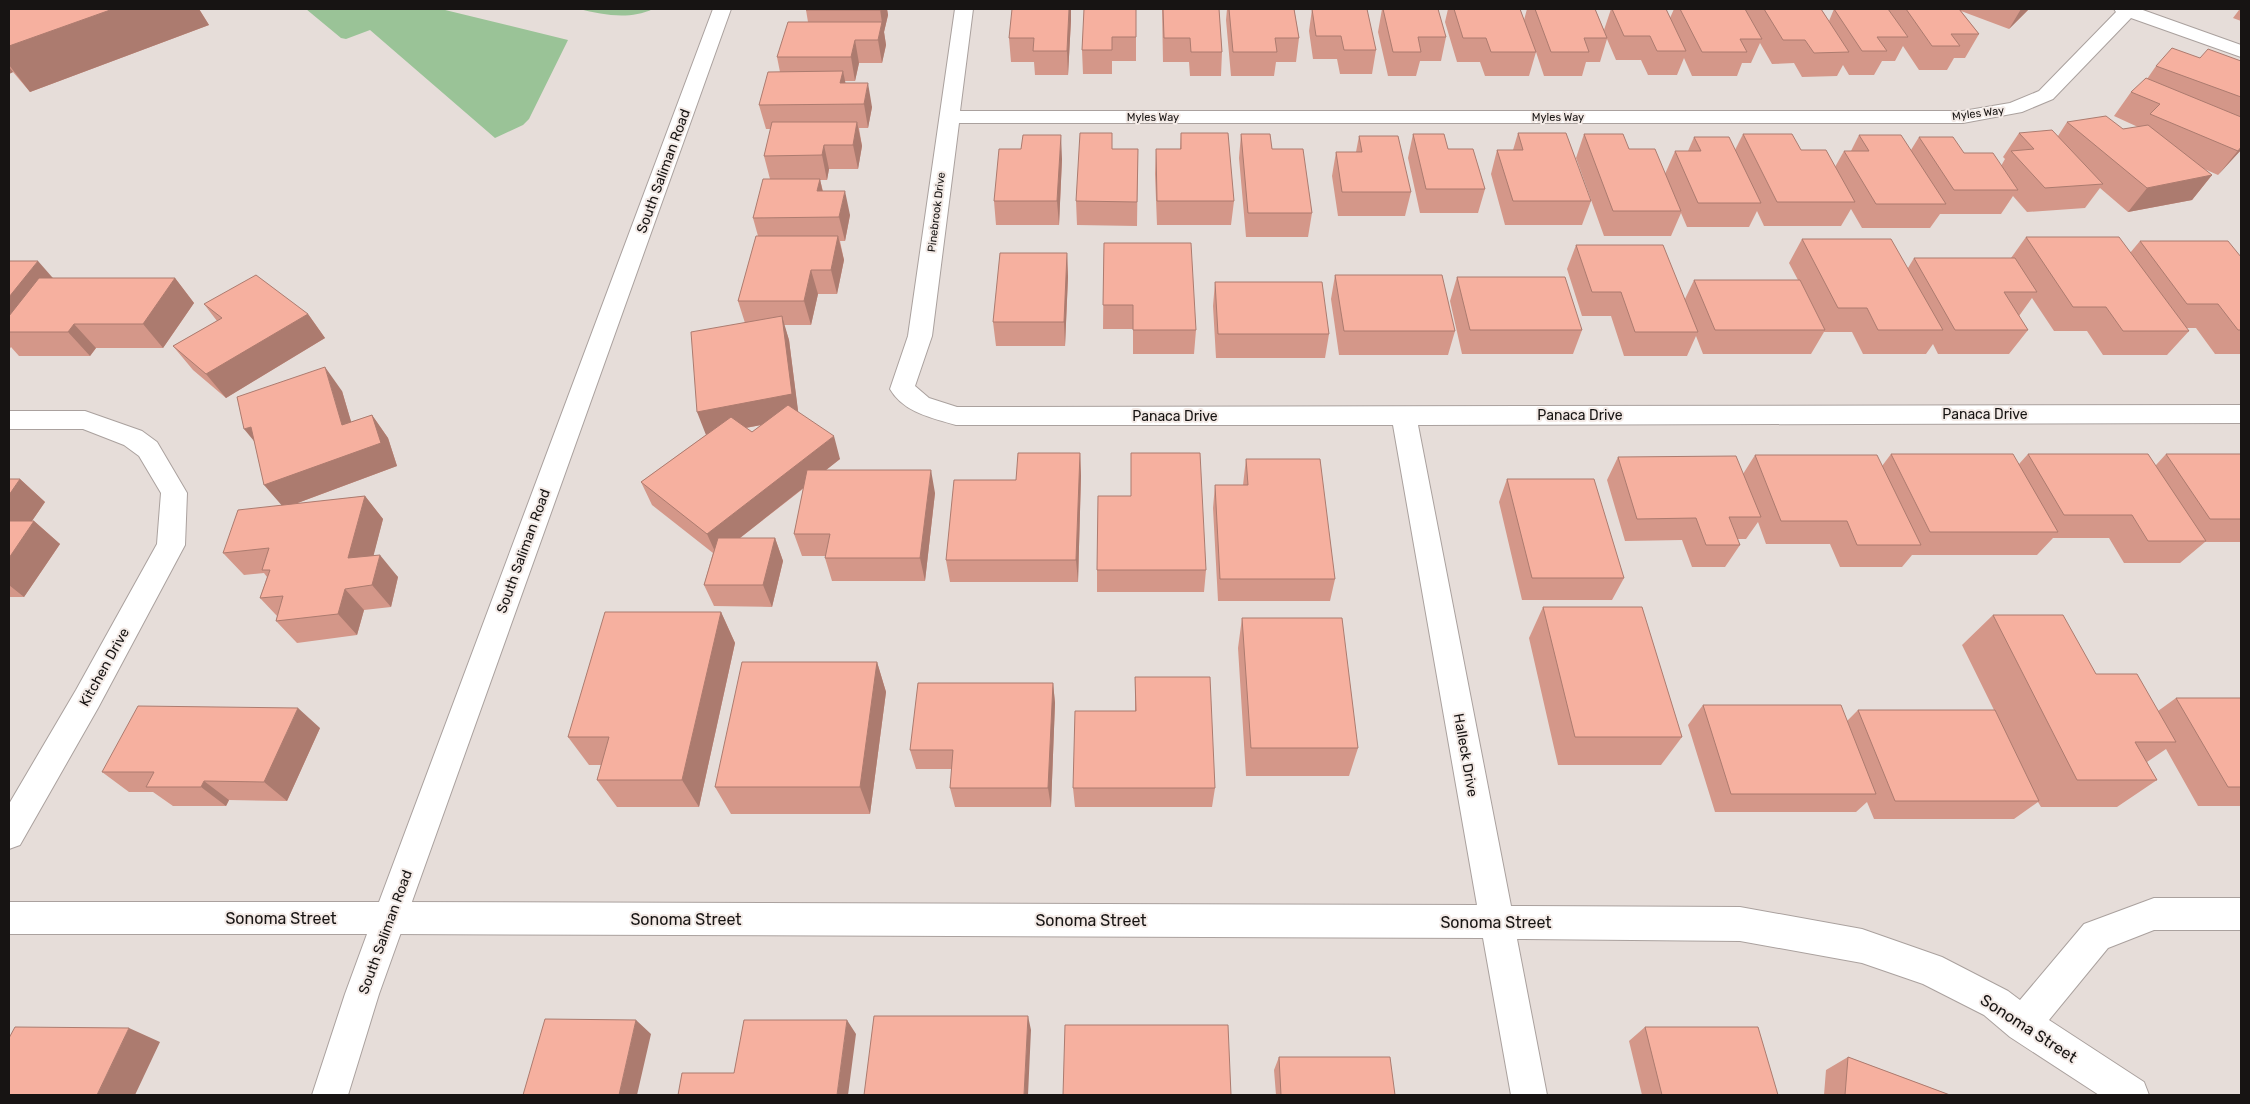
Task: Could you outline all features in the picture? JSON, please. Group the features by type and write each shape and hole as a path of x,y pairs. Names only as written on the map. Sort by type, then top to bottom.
{"street":[{"name":"South Saliman Road","path":"330,1095 362,994 722,9"},
{"name":"Pinebrook Drive","path":"920,404 902,389 920,336 964,9"},
{"name":"Myles Way","path":"948,117 1963,117 2015,108 2046,95 2126,10"},
{"path":"2126,10 2241,51"},
{"name":"Panaca Drive","path":"920,404 956,416 2241,414"},
{"name":"Halleck Drive","path":"1404,415 1529,1095"},
{"name":"Kitchen Drive","path":"9,420 84,420 133,438 148,449 174,493 171,546 87,699 9,834"},
{"path":"2023,1024 2096,936 2154,914 2241,914"},
{"name":"Sonoma Street","path":"9,918 1740,924 1862,946 1930,969 1996,1003 2023,1024 2131,1095"}],"green space":[{"path":"306,9 441,9 568,40 529,119 523,125 495,138 370,30 346,39 341,38"},
{"path":"579,9 653,9 635,14 607,15"}],"building":[{"path":"9,9 113,9 9,46"},
{"path":"880,9 880,10 806,10"},
{"path":"1012,9 1069,9 1067,51 1033,51 1034,38 1009,38"},
{"path":"1084,9 1136,9 1136,37 1112,37 1112,50 1082,50"},
{"path":"1163,9 1219,9 1222,52 1191,52 1190,38 1164,38"},
{"path":"1229,9 1294,9 1299,38 1275,38 1277,52 1233,52"},
{"path":"1312,9 1367,9 1376,50 1344,50 1341,36 1316,36"},
{"path":"1383,9 1438,9 1446,37 1418,37 1421,52 1393,52"},
{"path":"1454,9 1520,9 1536,52 1491,52 1486,38 1463,38"},
{"path":"1535,9 1595,9 1607,38 1584,38 1589,52 1551,52"},
{"path":"1612,9 1666,9 1686,51 1657,51 1650,36 1624,36"},
{"path":"1680,9 1745,9 1762,39 1740,39 1747,52 1702,52"},
{"path":"1764,9 1821,9 1849,52 1814,53 1805,40 1783,40"},
{"path":"1834,9 1888,9 1908,37 1877,37 1887,51 1862,51"},
{"path":"1906,9 1959,9 1979,34 1951,34 1960,46 1932,46"},
{"path":"788,22 882,22 878,40 855,40 851,57 777,57"},
{"path":"2172,48 2200,58 2208,49 2241,61 2241,97 2156,66"},
{"path":"843,71 840,83 868,83 864,104 759,105 768,72"},
{"path":"2146,78 2241,117 2241,147 2238,151 2150,114 2160,104 2131,92"},
{"path":"2106,116 2123,129 2148,125 2212,175 2147,188 2067,122"},
{"path":"772,122 857,122 853,145 824,145 822,155 764,156"},
{"path":"2052,130 2103,184 2045,188 2011,151 2034,149 2019,133"},
{"path":"1080,133 1112,133 1112,149 1138,149 1137,202 1076,201"},
{"path":"1181,133 1228,133 1234,201 1157,201 1156,149 1181,149"},
{"path":"1518,133 1566,133 1591,201 1513,201 1497,150 1523,150"},
{"path":"1241,134 1270,134 1272,149 1303,149 1312,213 1248,213"},
{"path":"1413,134 1444,134 1448,149 1473,149 1485,189 1426,189"},
{"path":"1584,134 1623,134 1629,149 1655,149 1681,211 1613,211"},
{"path":"1743,134 1792,134 1801,150 1826,150 1855,202 1777,202"},
{"path":"1023,135 1061,135 1057,201 994,201 999,149 1021,149"},
{"path":"1859,135 1901,135 1946,204 1876,204 1844,151 1869,151"},
{"path":"1359,136 1398,136 1411,192 1342,192 1336,152 1362,152"},
{"path":"1694,137 1729,137 1761,203 1698,203 1675,151 1701,151"},
{"path":"1919,137 1953,137 1964,153 1993,153 2018,190 1954,190"},
{"path":"763,179 820,179 817,191 845,191 839,217 753,218"},
{"path":"756,236 838,236 831,270 811,270 804,301 738,301"},
{"path":"2026,237 2119,237 2189,331 2123,331 2106,307 2073,307"},
{"path":"1802,239 1891,239 1943,330 1878,330 1867,308 1838,308"},
{"path":"2140,241 2228,241 2241,257 2241,330 2238,330 2218,304 2187,304"},
{"path":"1104,243 1191,243 1196,330 1133,330 1133,305 1103,305"},
{"path":"1576,245 1663,245 1698,332 1635,332 1621,292 1592,292"},
{"path":"1000,253 1067,253 1064,322 993,322"},
{"path":"1914,258 2015,258 2037,292 2004,292 2028,330 1955,330"},
{"path":"9,261 38,261 9,297"},
{"path":"256,275 308,314 206,374 173,346 222,318 204,304"},
{"path":"1335,275 1442,275 1455,331 1344,331"},
{"path":"1457,277 1565,277 1582,330 1470,330"},
{"path":"39,278 175,278 143,324 74,324 68,332 9,332 9,316"},
{"path":"1694,280 1800,280 1825,330 1715,330"},
{"path":"1215,282 1322,282 1329,334 1218,334"},
{"path":"782,316 792,394 697,412 691,332"},
{"path":"325,367 342,425 372,415 381,443 264,485 251,427 244,429 237,397"},
{"path":"788,405 834,436 707,534 641,482 731,417 752,432"},
{"path":"1018,453 1080,453 1076,560 946,560 954,480 1016,480"},
{"path":"1131,453 1200,453 1206,570 1097,570 1098,496 1131,496"},
{"path":"1891,454 2013,454 2058,532 1930,532"},
{"path":"2028,454 2148,454 2206,541 2148,541 2132,515 2064,515"},
{"path":"2166,454 2241,454 2241,519 2210,519"},
{"path":"1755,455 1877,455 1921,545 1857,545 1847,521 1781,521"},
{"path":"1736,456 1761,517 1729,517 1740,545 1706,545 1696,518 1637,519 1618,457"},
{"path":"1246,459 1320,459 1335,579 1220,579 1215,485 1248,485"},
{"path":"807,470 931,470 920,558 825,558 830,534 794,534"},
{"path":"9,479 20,479 9,495"},
{"path":"1507,479 1594,479 1624,578 1532,578"},
{"path":"365,496 348,558 380,555 372,585 345,589 338,614 276,621 283,596 260,598 270,570 262,570 269,548 223,553 238,510"},
{"path":"9,521 34,521 9,558"},
{"path":"718,538 775,538 763,585 704,585"},
{"path":"1543,607 1642,607 1682,737 1575,737"},
{"path":"605,612 721,612 682,780 597,780 609,737 568,737"},
{"path":"1993,615 2063,615 2096,674 2137,674 2176,742 2135,742 2157,780 2077,780"},
{"path":"1242,618 1342,618 1358,748 1251,748"},
{"path":"742,662 877,662 860,787 715,787"},
{"path":"1135,677 1210,677 1215,788 1073,788 1075,711 1136,711"},
{"path":"918,683 1053,683 1048,788 950,788 953,750 910,750"},
{"path":"2176,698 2241,698 2241,787 2228,787"},
{"path":"1703,705 1841,705 1876,794 1731,794"},
{"path":"138,706 298,708 264,782 204,781 201,787 146,787 154,772 102,772"},
{"path":"1858,710 1995,710 2039,801 1895,801"},
{"path":"874,1016 1028,1016 1024,1095 864,1095"},
{"path":"545,1019 636,1020 619,1095 523,1095"},
{"path":"744,1020 847,1020 837,1095 678,1095 682,1073 734,1073"},
{"path":"1065,1025 1228,1025 1231,1095 1063,1095"},
{"path":"15,1027 129,1028 97,1095 9,1095 9,1038"},
{"path":"1645,1027 1758,1027 1778,1095 1662,1095"},
{"path":"1279,1057 1390,1057 1395,1095 1281,1095"},
{"path":"1848,1057 1950,1095 1845,1095"}]}
